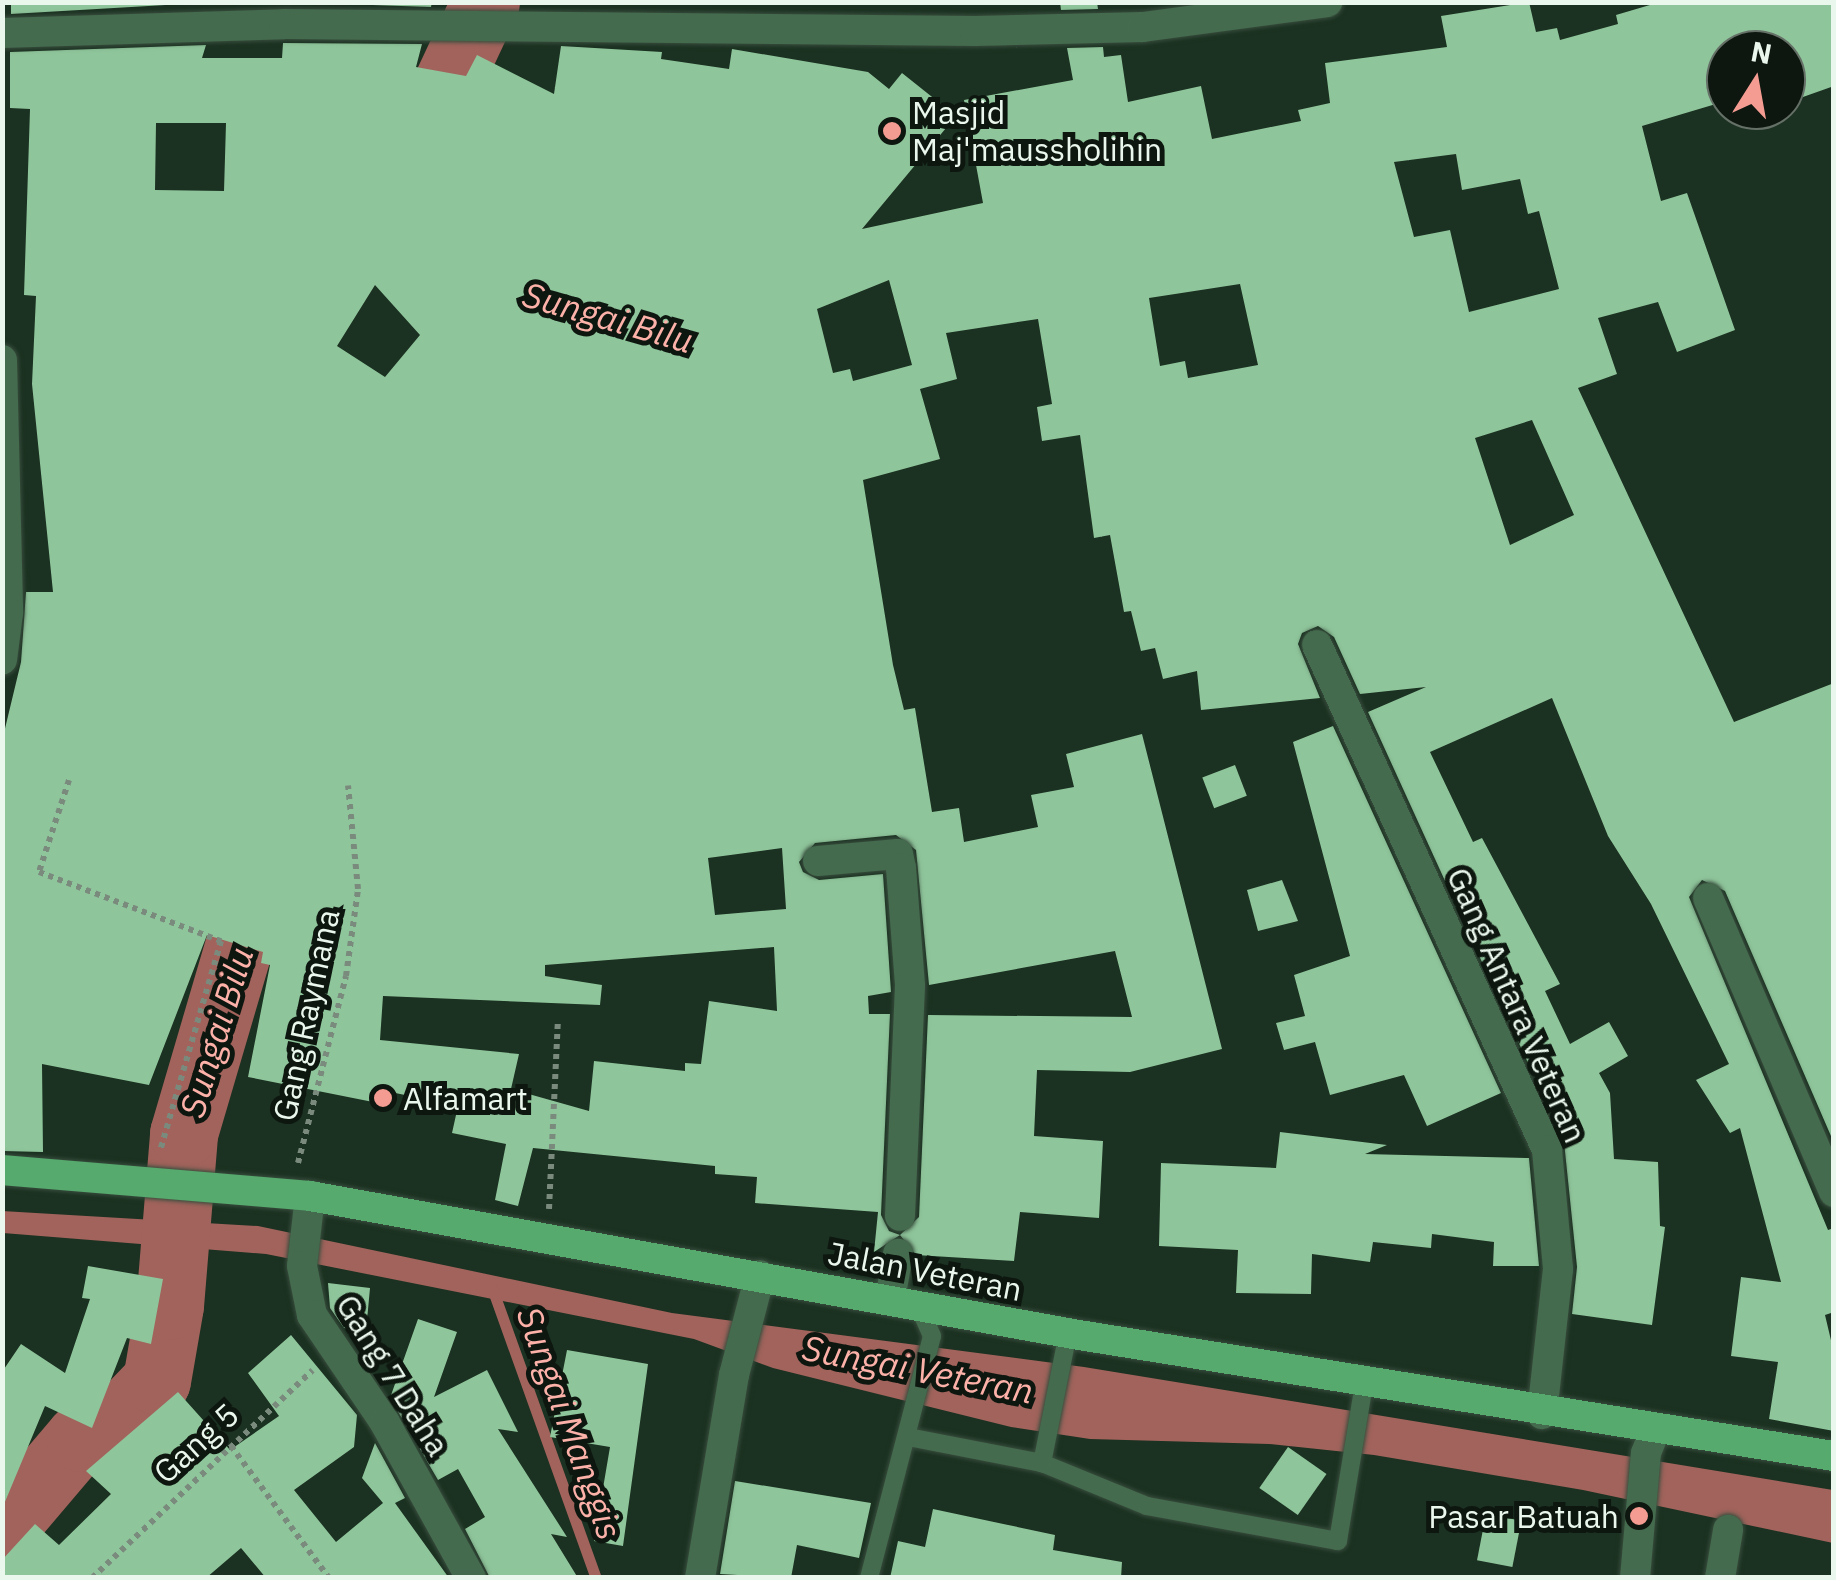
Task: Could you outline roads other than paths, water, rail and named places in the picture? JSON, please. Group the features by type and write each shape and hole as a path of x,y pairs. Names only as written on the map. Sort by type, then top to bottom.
{"main road":[{"name":"Jalan Veteran","path":"2,1170 220,1184 298,1194 1542,1414 1651,1442 1834,1456"}],"street":[{"path":"2,32 284,24 496,30 1194,11 1328,2"},
{"path":"2,360 8,612 2,660"},
{"name":"Gang Antara Veteran","path":"1316,645 1547,1150 1558,1269 1542,1414"},
{"path":"818,862 898,854 910,986 900,1216"},
{"path":"1708,898 1834,1192"},
{"name":"Gang 7 Daha","path":"298,1194 305,1228 302,1266 312,1315 336,1348 471,1578"},
{"path":"898,1254 904,1303"},
{"path":"700,1578 734,1375 760,1274"},
{"path":"1635,1578 1638,1516 1651,1442"},
{"path":"1720,1578 1728,1530"}],"lane":[{"path":"869,1578 932,1336 904,1303"},
{"path":"1042,1463 1068,1333"},
{"path":"910,1430 1042,1463 1146,1506 1338,1541 1364,1384"}],"water":[{"name":"Sungai Veteran","path":"2,1211 258,1226 672,1313 1084,1367 1833,1490 1833,1543 1583,1490 1374,1455 1269,1444 1090,1439 1011,1427 773,1368 694,1339 266,1254 3,1233"}],"waterway":[{"name":"Sungai Bilu","path":"414,156 486,2"},
{"name":"Sungai Bilu","path":"2,1530 80,1438 129,1410 157,1381 170,1306 184,1134 266,855"},
{"name":"Sungai Manggis","path":"492,1288 596,1578"}],"place":[{"name":"Masjid Maj'maussholihin","path":"892,131"},
{"name":"Alfamart","path":"383,1098"},
{"name":"Pasar Batuah","path":"1639,1516"}]}
